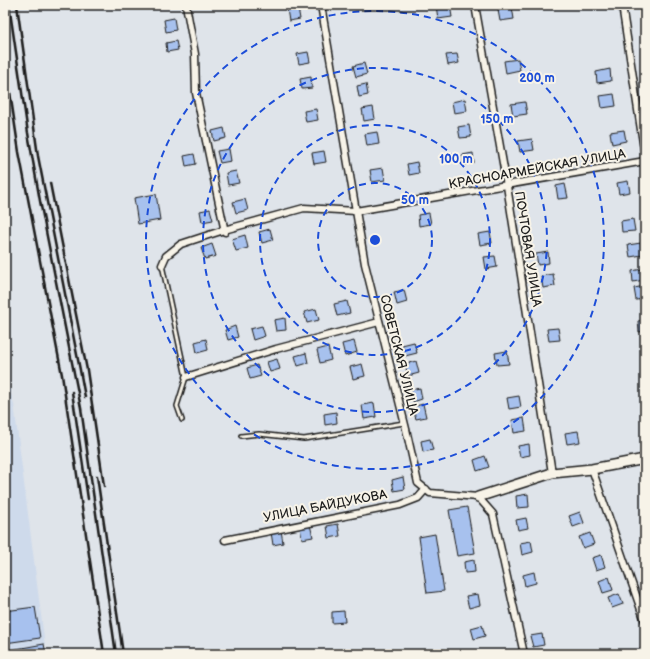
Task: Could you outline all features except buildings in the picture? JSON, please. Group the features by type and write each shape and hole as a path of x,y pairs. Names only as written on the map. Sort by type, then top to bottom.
{"street":[{"path":"186,5 195,54 196,93 225,231"},
{"name":"СОВЕТСКАЯ УЛИЦА","path":"321,5 365,264 418,483 426,490"},
{"name":"ПОЧТОВАЯ УЛИЦА","path":"475,5 507,186 552,473"},
{"path":"622,5 645,156"},
{"name":"КРАСНОАРМЕЙСКАЯ УЛИЦА","path":"162,265 166,256 181,244 304,208 356,211 645,161"},
{"path":"186,377 276,350 379,322"},
{"path":"426,490 430,493 478,497 552,473 592,469 645,459"},
{"path":"592,469 645,621"},
{"name":"УЛИЦА БАЙДУКОВА","path":"225,540 400,505 418,498 426,490"},
{"path":"478,497 493,514 524,654"}],"lane":[{"path":"162,265 186,377 177,406 182,420"},
{"path":"241,436 259,434 304,439 404,423"}],"shaded area":[{"path":"5,373 14,405 46,654 5,654"}],"railway":[{"path":"9,5 28,133 40,201 81,408 116,654"},
{"path":"17,5 38,156 85,397"},
{"path":"5,59 19,152 62,375 104,654"},
{"path":"50,183 87,370 104,486"},
{"path":"72,392 88,499"},
{"path":"97,476 123,654"}]}
